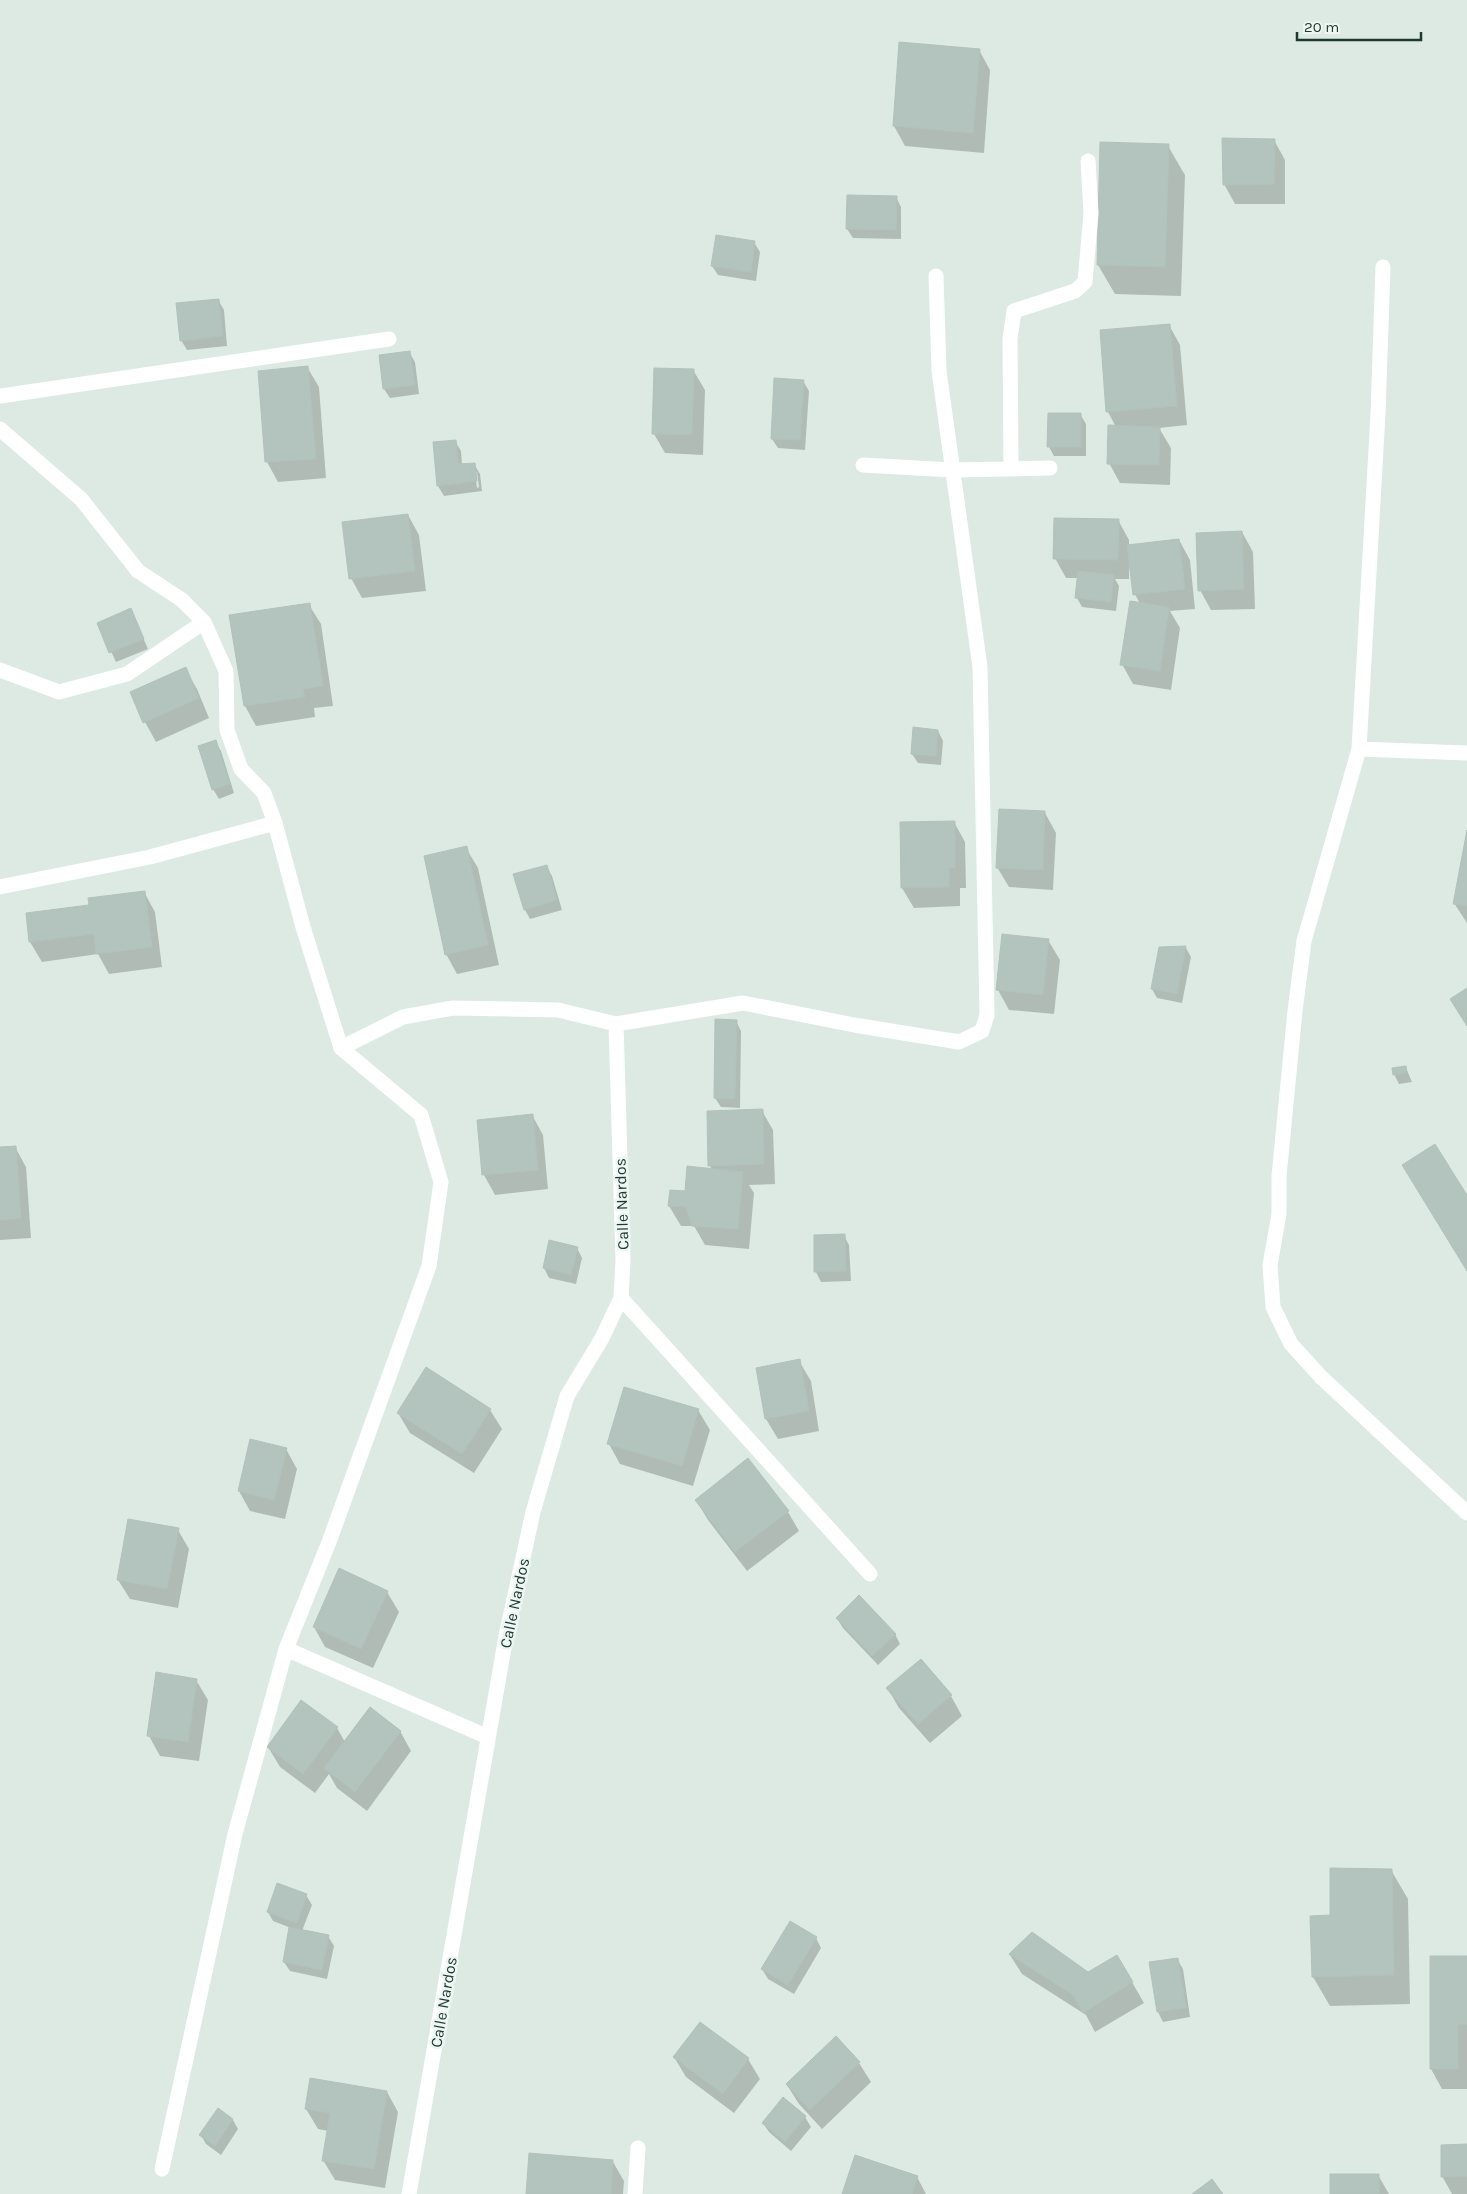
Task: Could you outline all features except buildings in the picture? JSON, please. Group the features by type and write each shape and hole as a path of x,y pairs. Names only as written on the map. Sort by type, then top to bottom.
{"street":[{"path":"1011,468 1010,339 1014,311 1075,291 1085,282 1091,213 1088,161"},
{"path":"1382,267 1378,414 1359,749 1304,942 1295,1011 1279,1176 1279,1214 1270,1265 1273,1306 1291,1344 1321,1377 1467,1513"},
{"path":"341,1048 403,1017 453,1008 558,1010 616,1024 743,1003 854,1025 959,1042 982,1031 987,1015 980,667 939,371 936,276"},
{"path":"0,396 389,339"},
{"path":"0,429 81,498 138,571 182,600 204,622 226,672 227,730 240,769 264,793 275,823 303,927 341,1048 421,1115 441,1182 429,1266 329,1542 286,1648 235,1834 162,2169"},
{"path":"863,465 953,470 1050,468"},
{"path":"0,670 59,692 127,674 204,622"},
{"path":"1359,749 1467,753"},
{"path":"0,887 150,857 275,823"},
{"name":"Calle Nardos","path":"409,2194 506,1636 533,1512 567,1396 602,1338 621,1298 623,1260 616,1024"},
{"path":"621,1298 870,1574"},
{"path":"286,1648 488,1737"},
{"path":"636,2194 638,2148"}]}
